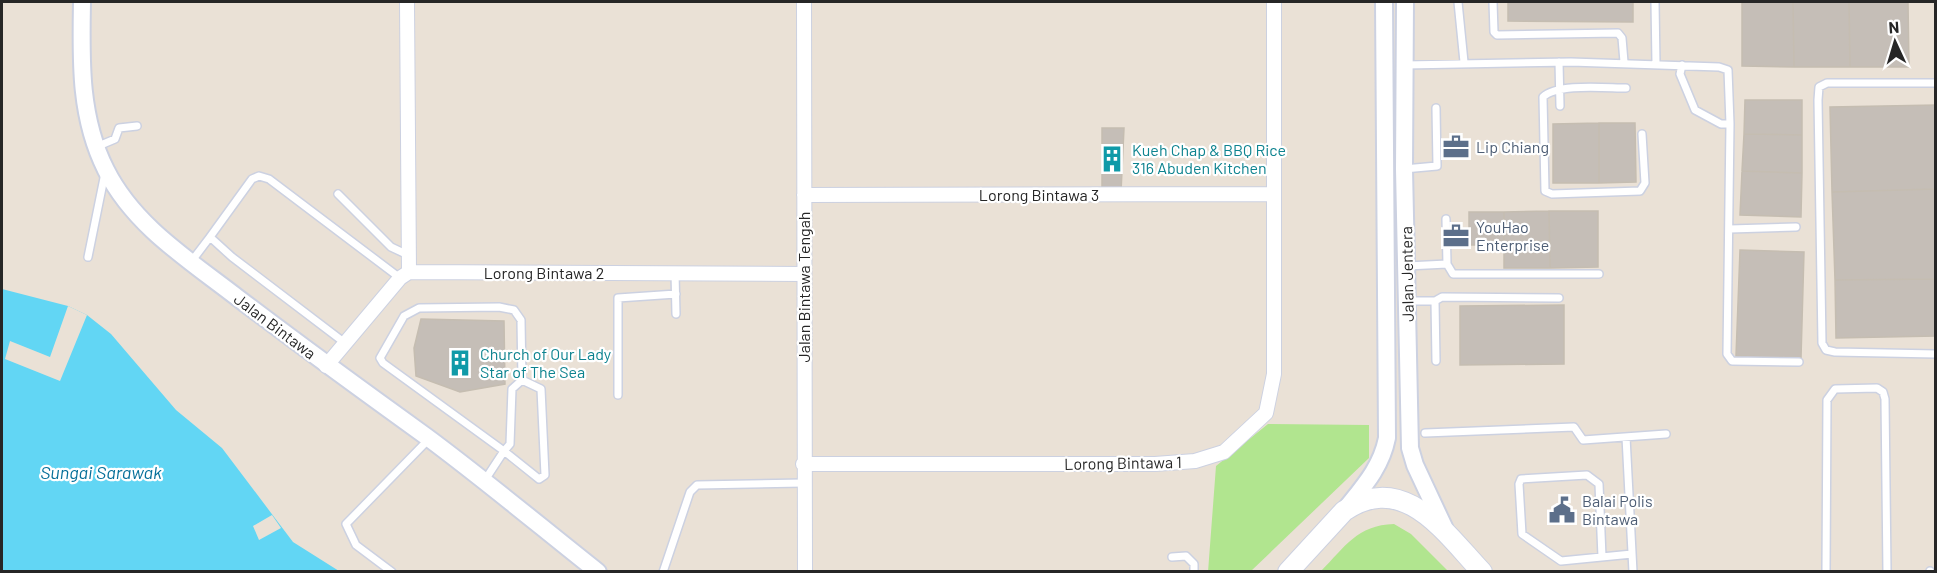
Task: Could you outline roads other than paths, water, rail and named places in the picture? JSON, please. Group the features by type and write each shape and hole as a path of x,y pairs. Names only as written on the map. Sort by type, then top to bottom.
{"main road":[{"path":"1288,572 1344,511 1355,504 1369,500 1388,499 1404,501 1422,509 1482,572"}],"street":[{"name":"Jalan Bintawa","path":"82,2 80,68 86,106 96,147 106,170 125,202 154,234 326,366 429,439 598,572"},
{"path":"326,366 404,275 408,255 407,2"},
{"name":"Jalan Bintawa Tengah","path":"804,2 803,483 805,572"},
{"name":"Lorong Bintawa 1","path":"803,464 1155,464 1195,461 1224,452 1266,413 1274,374 1274,2"},
{"name":"Jalan Jentera","path":"1344,511 1376,470 1384,454 1387,438 1384,2"},
{"name":"Jalan Jentera","path":"1406,2 1404,169 1410,448 1433,507 1450,538"},
{"name":"Lorong Bintawa 3","path":"804,195 1273,194"},
{"name":"Lorong Bintawa 2","path":"404,275 804,274"}],"lane":[{"path":"1458,2 1464,62"},
{"path":"1493,2 1494,32 1497,35 1618,33 1622,38 1624,62"},
{"path":"1655,2 1656,64"},
{"path":"1405,65 1464,62 1624,62 1728,70 1730,229 1727,354 1732,361 1799,362"},
{"path":"1559,62 1560,106"},
{"path":"1682,65 1680,74 1695,110 1721,124 1730,124"},
{"path":"1935,83 1827,83 1819,87 1818,100 1822,343 1826,350 1835,352 1935,354"},
{"path":"1626,88 1559,89 1548,92 1543,102 1545,191 1552,194 1640,191 1645,183 1642,134"},
{"path":"1404,169 1437,166 1436,108"},
{"path":"96,147 115,140 119,128 137,126"},
{"path":"88,257 106,170"},
{"path":"191,262 252,179 259,176 269,179 404,275"},
{"path":"338,194 391,247 408,255"},
{"path":"1446,219 1447,264 1453,274 1599,274"},
{"path":"1730,229 1796,227"},
{"path":"210,237 232,258 345,344"},
{"path":"1407,266 1447,264"},
{"path":"675,273 676,314"},
{"path":"618,395 618,298 676,294"},
{"path":"1408,302 1435,301 1442,297 1559,298"},
{"path":"1435,301 1436,361"},
{"path":"483,482 504,451 510,444 512,389 522,380 521,320 514,310 499,307 419,308 404,316 381,354 383,363 504,451 539,479 544,478 541,389 522,380"},
{"path":"1826,572 1827,400 1835,388 1877,388 1883,392 1885,399 1887,572"},
{"path":"1425,433 1574,427 1583,440 1666,434"},
{"path":"1626,437 1633,572"},
{"path":"392,572 356,545 346,524 429,439"},
{"path":"1602,557 1599,484 1595,478 1587,475 1521,479 1519,484 1522,534 1526,538 1561,561 1602,557 1632,554"},
{"path":"663,572 690,492 697,485 803,483"},
{"path":"1172,557 1186,556 1194,564 1194,572"}],"water":[{"name":"Sungai Sarawak","path":"2,289 68,306 87,315 111,334 176,410 222,448 293,542 339,571 2,572"}],"place":[{"name":"Lip Chiang","path":"1456,147"},
{"name":"Kueh Chap & BBQ Rice 316 Abuden Kitchen","path":"1112,159"},
{"name":"YouHao Enterprise","path":"1456,236"},
{"name":"Church of Our Lady Star of The Sea","path":"460,363"},
{"name":"Balai Polis Bintawa","path":"1562,510"}]}
